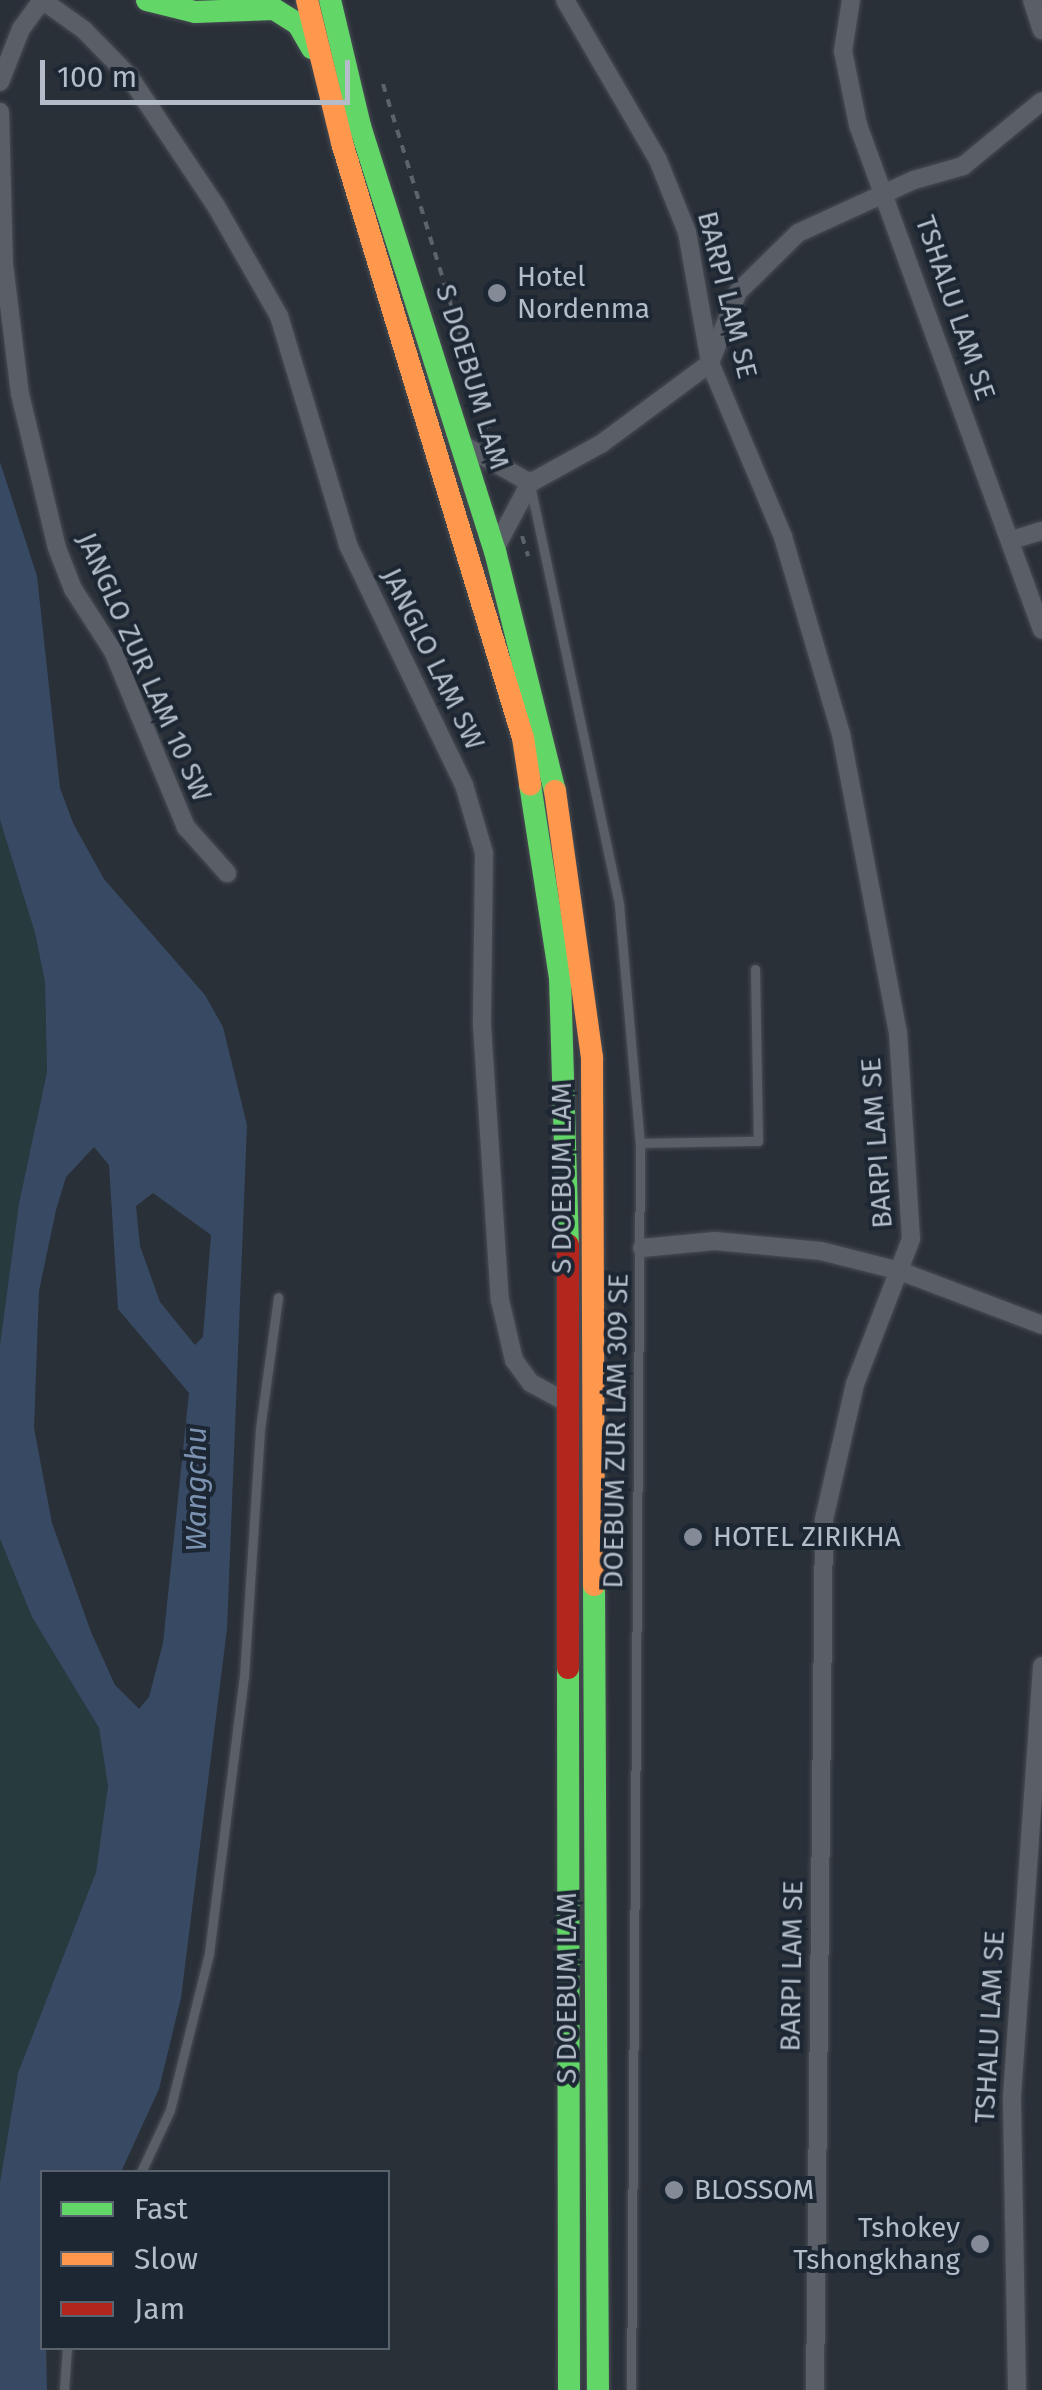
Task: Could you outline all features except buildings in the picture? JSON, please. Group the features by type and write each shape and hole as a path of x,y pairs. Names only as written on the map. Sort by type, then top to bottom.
{"highway":[{"path":"147,0 195,12 245,3 274,9 298,24 328,94"},
{"name":"S DOEBUM LAM","path":"307,0 328,94 523,738 560,977 568,1403 569,2390"},
{"name":"S DOEBUM LAM","path":"330,0 360,126 495,551 562,810 592,1057 598,2390"}],"street":[{"path":"0,82 21,29 42,0"},
{"name":"JANGLO LAM SW","path":"42,0 84,30 129,76 216,206 279,316 348,545 464,785 484,854 480,991 500,1300 514,1360 531,1383 568,1403"},
{"name":"BARPI LAM SE","path":"566,0 658,160 687,232 710,362 783,538 860,806 898,1032 914,1217 900,1271 855,1384 824,1519 815,2390"},
{"name":"TSHALU LAM SE","path":"851,0 844,74 888,194 918,301 1012,540 1042,630"},
{"path":"1032,0 1042,30"},
{"path":"495,551 530,483 601,444 710,362 731,304 753,274 798,233 963,166 1042,101"},
{"name":"JANGLO ZUR LAM 10 SW","path":"0,112 4,264 20,394 57,548 73,589 113,651 186,826 227,873"},
{"path":"460,440 495,468 530,483"},
{"path":"1012,540 1042,531"},
{"path":"642,1248 715,1241 821,1251 900,1271 1042,1326"},
{"name":"TSHALU LAM SE","path":"1017,2390 1012,2096 1042,1666"}],"lane":[{"name":"DOEBUM ZUR LAM 309 SE","path":"530,483 619,905 640,1143 630,2390"},
{"path":"640,1143 758,1141 755,969"},
{"path":"142,2170 170,2110 209,1954 244,1677 260,1428 278,1297"},
{"path":"64,2390 67,2350"}],"green space":[{"path":"0,820 35,933 45,982 47,1072 19,1203 0,1345"},
{"path":"0,1539 32,1617 99,1728 108,1786 96,1872 18,2073 0,2183"}],"water":[{"name":"Wangchu","path":"0,462 37,576 60,788 73,823 104,879 205,995 223,1027 247,1125 227,1629 181,1998 159,2089 122,2170 40,2170 40,2350 46,2350 47,2390 0,2390 0,2183 18,2073 96,1872 108,1786 99,1728 32,1617 0,1539 0,1345 19,1203 47,1072 45,982 35,933 0,820","holes":["94,1147 109,1165 118,1309 189,1393 163,1643 149,1697 139,1709 115,1685 91,1632 52,1523 34,1428 39,1291 56,1210 66,1177","153,1193 211,1235 203,1337 195,1345 160,1302 140,1246 136,1206"]}],"traffic: fast":[{"path":"147,0 195,12 274,9 298,24 312,48"},
{"path":"330,0 360,126 495,551 555,791"},
{"path":"530,784 560,977 568,1245"},
{"path":"594,1585 598,2390"},
{"path":"568,1668 569,2390"}],"traffic: slow":[{"path":"307,0 342,143 523,738 530,784"},
{"path":"555,791 592,1057 594,1585"}],"traffic: jam":[{"path":"568,1245 568,1668"}],"place":[{"name":"Hotel Nordenma","path":"497,293"},
{"name":"HOTEL ZIRIKHA","path":"693,1537"},
{"name":"BLOSSOM","path":"674,2190"},
{"name":"Tshokey Tshongkhang","path":"980,2244"}]}
